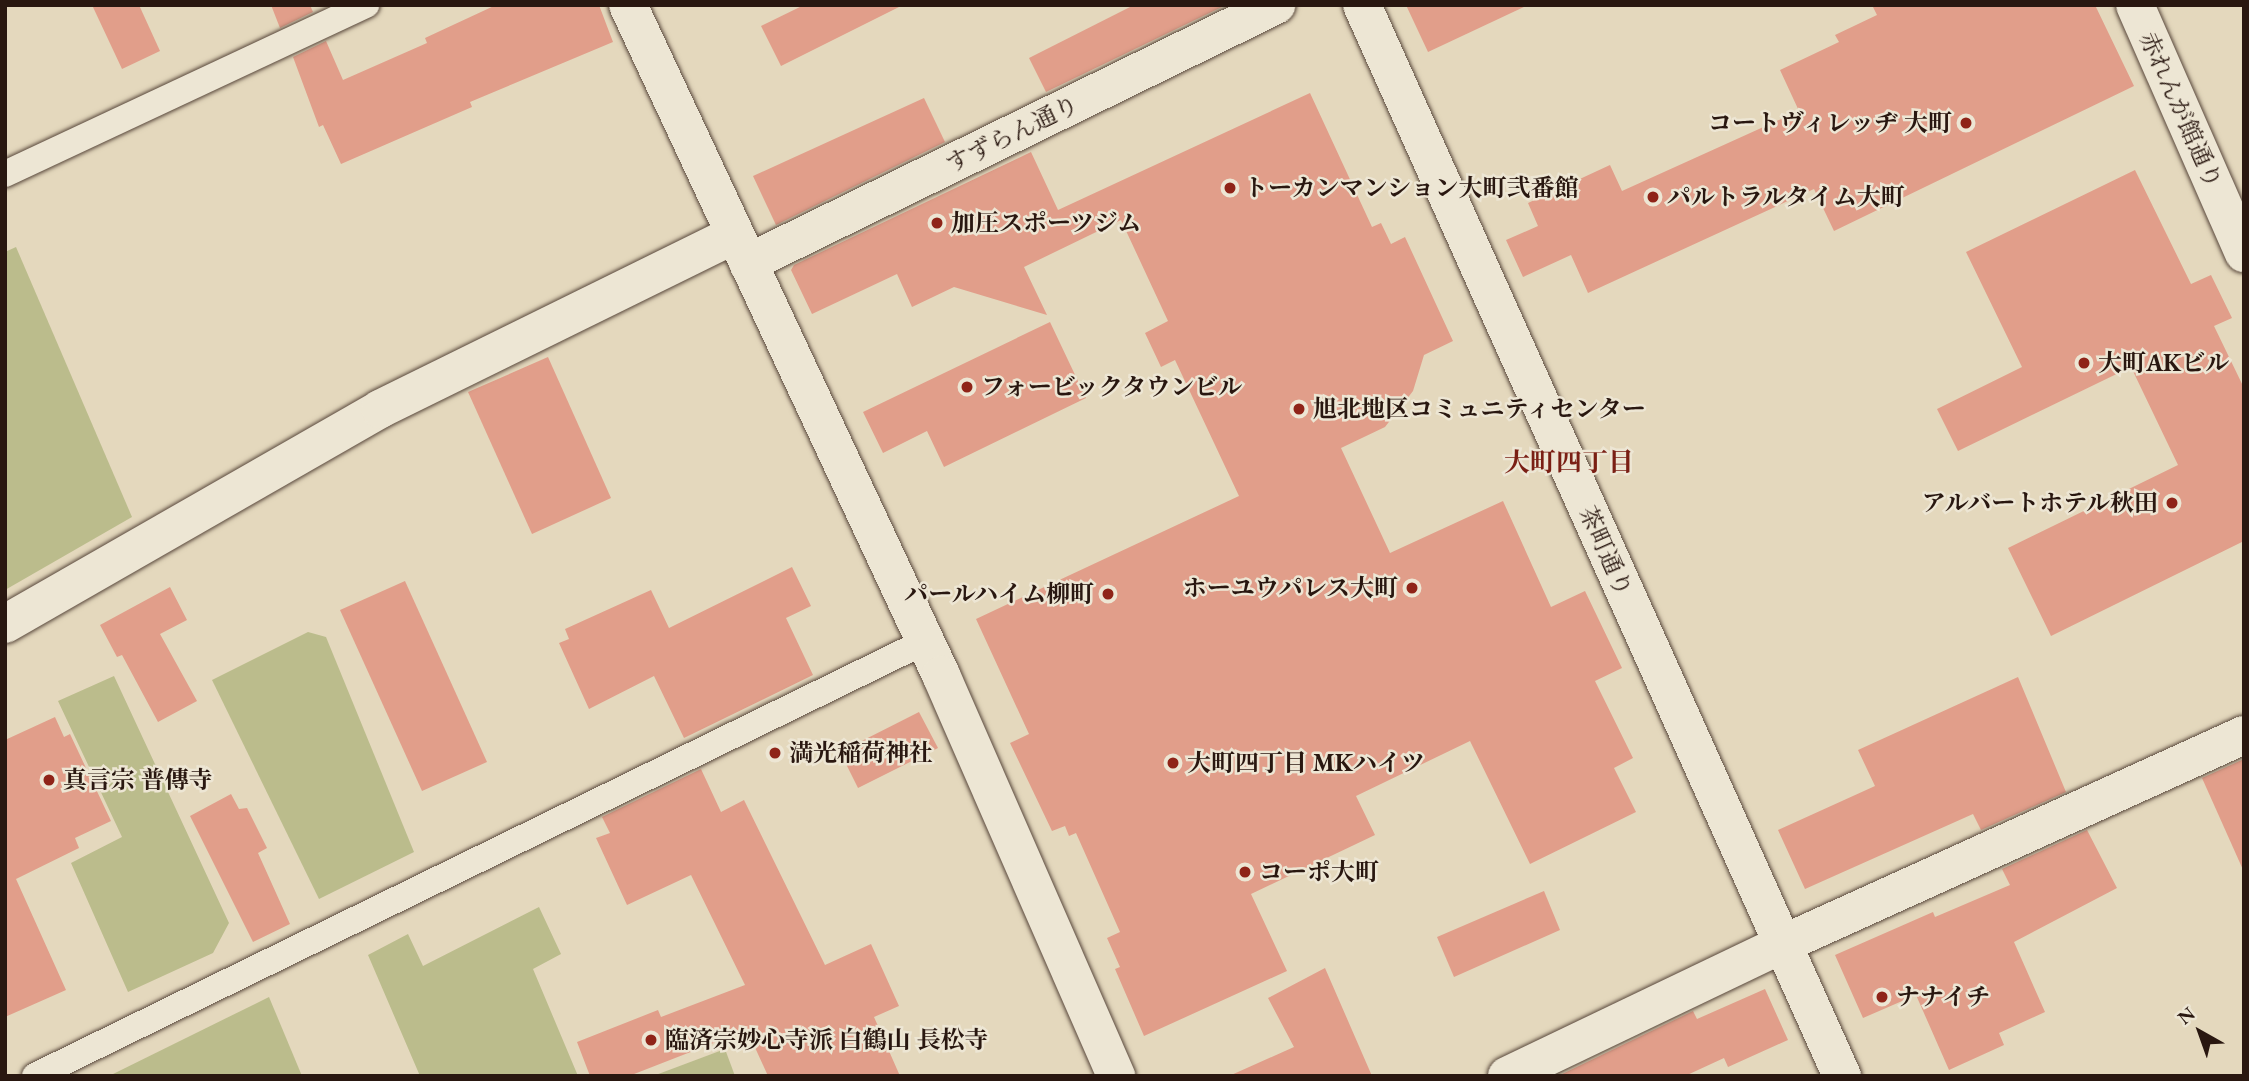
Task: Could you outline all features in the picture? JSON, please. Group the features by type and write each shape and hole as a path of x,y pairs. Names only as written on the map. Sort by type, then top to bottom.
{"street":[{"path":"628,5 926,641 1116,1076"},
{"name":"すずらん通り","path":"5,624 380,409 741,249 1276,5"},
{"name":"茶町通り","path":"1362,5 1842,1076"},
{"name":"赤れんが館通り","path":"2135,5 2244,253"},
{"path":"1507,1076 1783,944 2244,735"}],"lane":[{"path":"5,174 366,5"},
{"path":"35,1076 926,641"}],"green space":[{"path":"16,247 132,517 5,590 5,252"},
{"path":"308,632 326,637 414,852 319,899 212,680"},
{"path":"114,676 229,923 213,953 128,992 71,863 122,837 58,701"},
{"path":"539,907 561,954 533,969 578,1076 420,1076 368,955 408,934 423,966"},
{"path":"269,997 302,1076 109,1076"},
{"path":"725,1049 735,1076 653,1076"}],"building":[{"path":"92,5 139,5 160,51 122,69"},
{"path":"271,5 310,5 313,12 280,28"},
{"path":"496,5 599,5 613,42 470,102 472,107 341,164 323,125 319,127 293,57 326,41 343,80 427,43 425,38"},
{"path":"804,5 903,5 781,66 761,26"},
{"path":"1134,5 1226,5 1046,92 1029,58"},
{"path":"1406,5 1528,5 1428,52"},
{"path":"1872,5 2095,5 2134,86 1834,231 1814,189 1588,293 1571,255 1523,277 1506,240 1538,226 1528,203 1610,165 1622,191 1799,111 1780,70 1839,42 1835,35 1877,15"},
{"path":"1310,93 1372,227 1381,223 1391,244 1405,237 1453,341 1424,355 1413,391 1385,427 1341,448 1390,553 1503,501 1551,607 1585,591 1622,668 1595,681 1633,758 1614,768 1636,812 1530,864 1470,741 1356,796 1375,835 1251,894 1287,971 1144,1036 1115,969 1120,967 1107,938 1120,932 1076,833 1069,836 1065,826 1052,831 1010,743 1029,734 976,619 1239,496 1175,360 1161,367 1145,333 1168,321 1121,220 1024,267 1047,315 954,287 912,307 897,274 812,314 791,270 794,265 1031,152 1058,210"},
{"path":"924,98 945,142 776,225 753,176"},
{"path":"2135,170 2191,284 2211,275 2232,318 2214,326 2244,388 2244,541 2051,636 2008,548 2178,465 2131,367 1958,451 1937,409 2022,367 1966,252"},
{"name":"フォービックタウンビル","path":"1050,322 1086,398 944,467 927,431 883,453 863,412"},
{"path":"548,357 611,498 532,534 468,392"},
{"path":"792,567 811,606 786,618 813,675 684,738 654,676 589,709 559,643 569,639 565,629 651,590 669,628"},
{"path":"405,581 487,762 422,791 340,610"},
{"path":"170,587 187,620 160,634 197,701 158,722 122,655 117,657 100,625"},
{"path":"2018,677 2066,792 1981,830 1973,814 1805,889 1778,830 1875,786 1858,750"},
{"path":"919,712 938,748 858,788 840,752"},
{"name":"真言宗 普傳寺","path":"55,717 64,737 70,734 111,821 75,838 79,848 16,879 66,990 5,1017 5,740"},
{"path":"2244,759 2244,872 2202,778"},
{"path":"701,769 721,812 744,800 825,965 871,944 899,1006 874,1017 900,1076 768,1076 747,1030 629,1076 590,1076 577,1042 658,1010 661,1017 745,985 691,875 627,905 596,838 610,833 602,817"},
{"path":"231,794 239,809 247,808 267,848 258,853 290,924 253,942 190,816"},
{"path":"2087,830 2117,888 2014,942 2045,1012 1999,1033 2004,1045 1949,1070 1916,995 1863,1018 1835,955 1933,912 1935,917 2010,885 2002,869"},
{"path":"1544,891 1560,930 1454,977 1437,937"},
{"path":"1325,968 1372,1076 1229,1076 1294,1047 1268,998"},
{"path":"1765,989 1788,1040 1728,1067 1724,1058 1685,1076 1558,1076 1693,1011 1697,1019"}],"place":[{"name":"コートヴィレッヂ 大町","path":"1966,123"},
{"name":"トーカンマンション大町弐番館","path":"1230,188"},
{"name":"パルトラルタイム大町","path":"1653,197"},
{"name":"加圧スポーツジム","path":"937,223"},
{"name":"大町AKビル","path":"2084,363"},
{"name":"フォービックタウンビル","path":"967,387"},
{"name":"旭北地区コミュニティセンター","path":"1299,409"},
{"name":"アルバートホテル秋田","path":"2172,503"},
{"name":"ホーユウパレス大町","path":"1412,588"},
{"name":"パールハイム柳町","path":"1108,594"},
{"name":"満光稲荷神社","path":"775,753"},
{"name":"大町四丁目 MKハイツ","path":"1173,763"},
{"name":"真言宗 普傳寺","path":"49,780"},
{"name":"コーポ大町","path":"1245,872"},
{"name":"ナナイチ","path":"1882,997"},
{"name":"臨済宗妙心寺派 白鶴山 長松寺","path":"651,1040"}],"district":[{"name":"大町四丁目","path":"1569,463"}]}
